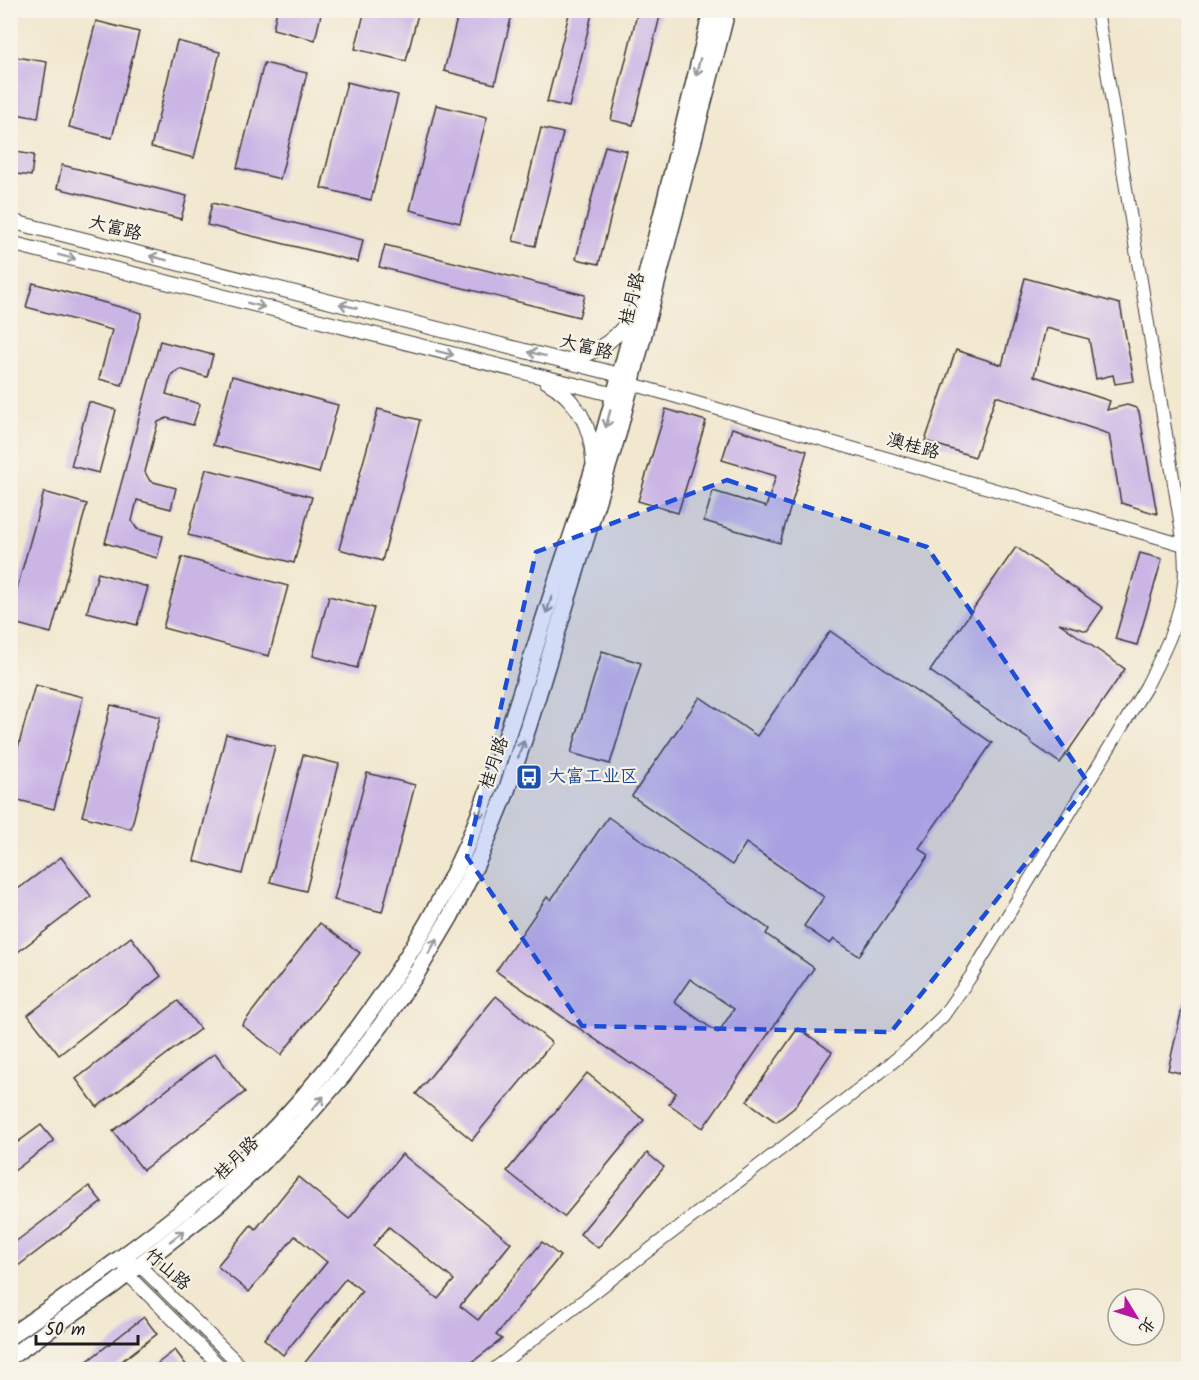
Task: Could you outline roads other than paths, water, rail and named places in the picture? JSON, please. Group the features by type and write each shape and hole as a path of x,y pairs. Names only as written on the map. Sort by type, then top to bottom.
{"main road":[{"name":"桂月路","path":"10,1357 133,1270 218,1204 261,1164 343,1075 382,1024 418,971 450,917 481,854 505,795 528,728 618,433 640,300 712,10"},
{"name":"桂月路","path":"10,1335 122,1257 208,1191 255,1147 300,1099 348,1042 390,984 420,936 477,822 500,758 615,395 626,379 727,10"}],"street":[{"path":"493,1370 872,1079 912,1046 943,1016 971,976 1146,687 1160,659 1175,624 1184,582 1184,545 1097,10"},
{"name":"大富路","path":"10,221 564,361 626,379"},
{"path":"10,243 615,395"},
{"path":"564,361 582,357 609,343 621,332 640,300"},
{"path":"495,365 501,345"},
{"path":"533,375 552,385 579,410 588,426 593,444 593,467"},
{"name":"澳桂路","path":"626,379 1184,545"},
{"name":"竹山路","path":"122,1257 224,1370"},
{"name":"竹山路","path":"133,1270 246,1370"}],"place":[{"name":"大富工业区","path":"529,777"}]}
